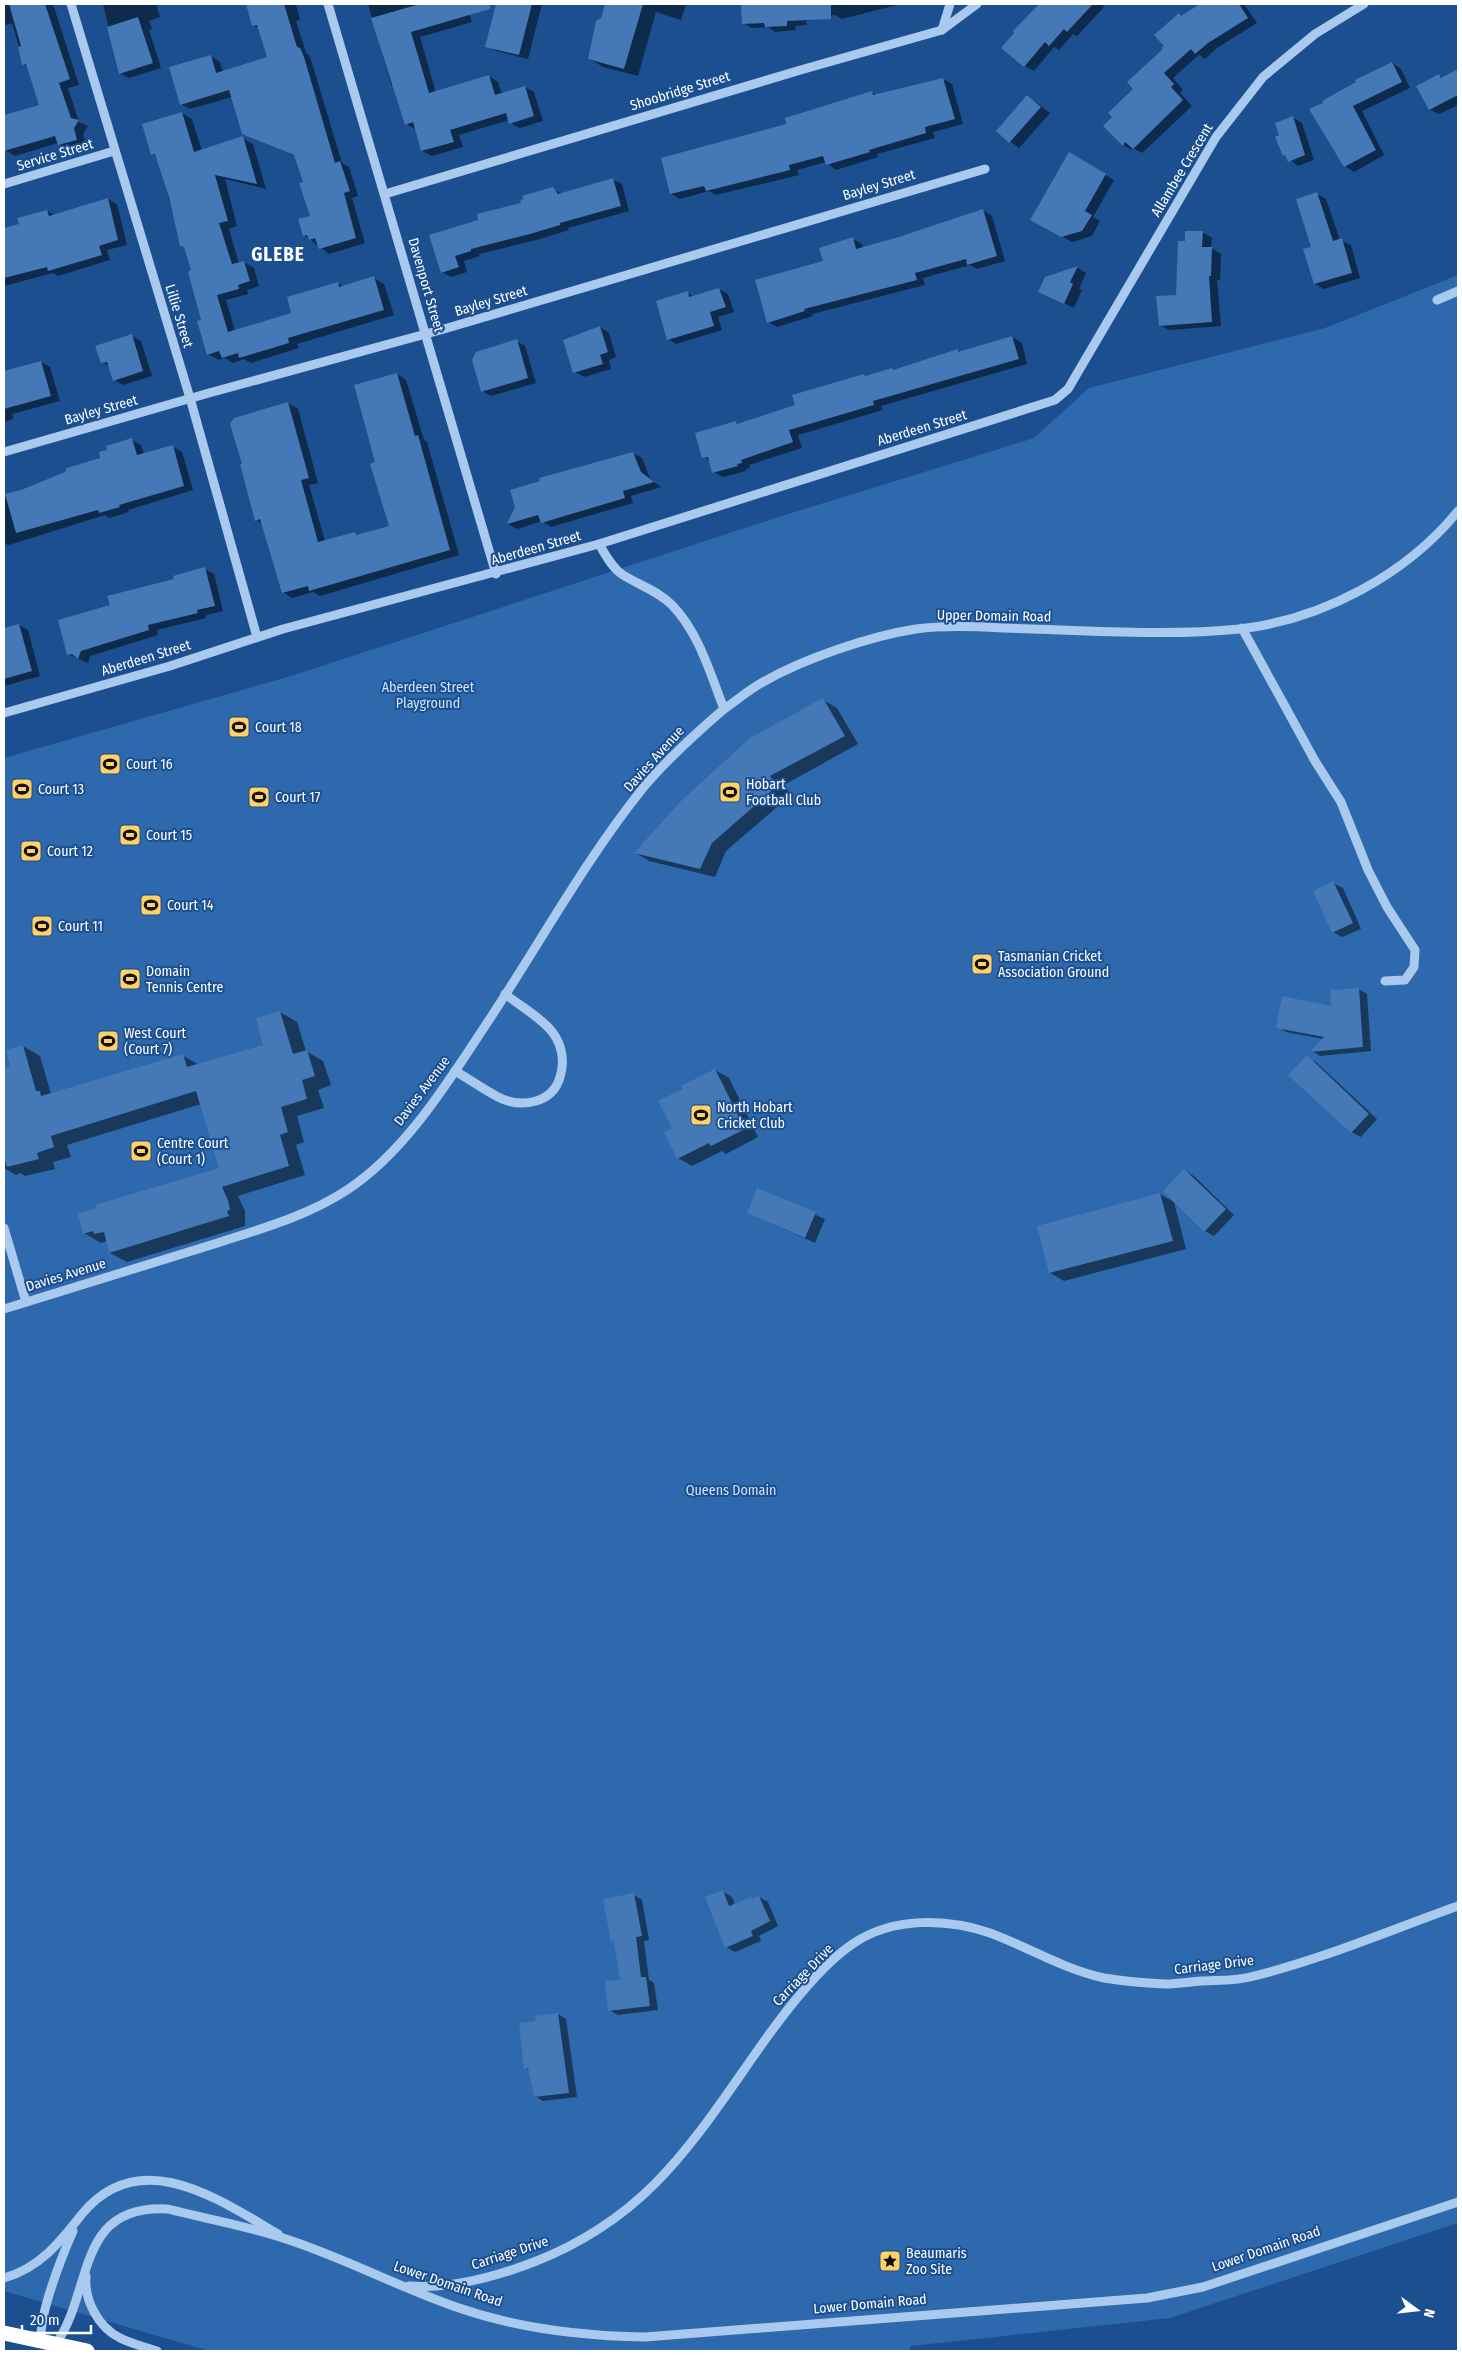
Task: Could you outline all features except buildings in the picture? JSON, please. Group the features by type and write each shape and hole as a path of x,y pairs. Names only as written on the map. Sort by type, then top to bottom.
{"highway":[{"path":"4,2332 48,2347 86,2351"}],"street":[{"name":"Lillie Street","path":"72,4 114,151 190,398 257,637"},
{"name":"Davenport Street","path":"328,4 496,574"},
{"path":"942,30 950,4"},
{"name":"Shoobridge Street","path":"385,194 804,69 942,30 977,4"},
{"name":"Allambee Crescent","path":"1068,389 1216,137 1263,77 1315,34 1364,4"},
{"name":"Service Street","path":"4,184 114,151"},
{"name":"Bayley Street","path":"4,452 190,398 426,334 985,168"},
{"path":"1437,300 1458,291"},
{"name":"Aberdeen Street","path":"4,713 170,666 257,637 496,574 599,544 1040,406 1054,400 1068,389"},
{"name":"Upper Domain Road","path":"724,708 763,682 806,662 884,636 916,629 956,627 1153,633 1242,628 1298,616 1361,590 1392,572 1420,551 1458,511"},
{"path":"599,544 621,574 654,591 672,605 690,628 702,652 724,708"},
{"path":"1242,628 1315,761 1341,802 1368,870 1387,907 1415,950 1414,967 1405,980 1384,981"},
{"name":"Davies Avenue","path":"4,1309 287,1220 320,1205 348,1189 377,1165 425,1112 455,1071 565,899 643,788 680,747 724,708"},
{"path":"455,1071 499,1098 507,1100 522,1102 542,1100 556,1090 561,1074 561,1045 552,1031 506,994"},
{"path":"4,1228 26,1302"},
{"name":"Carriage Drive","path":"399,2285 445,2286 519,2268 580,2242 632,2206 650,2190 693,2141 784,2014 831,1962 855,1942 891,1926 937,1922 988,1932 1041,1956 1103,1978 1167,1984 1247,1978 1318,1956 1458,1906"},
{"name":"Lower Domain Road","path":"4,2278 23,2271 42,2259 66,2236 92,2204 113,2189 142,2181 164,2180 198,2190 286,2239 459,2308 542,2330 614,2337 678,2336 1147,2298 1203,2287 1458,2202"},
{"name":"Lower Domain Road","path":"48,2347 68,2320 95,2243 113,2223 125,2215 151,2208 168,2209 286,2239"},
{"name":"Lower Domain Road","path":"48,2347 42,2325 69,2240 83,2214"},
{"name":"Lower Domain Road","path":"90,2256 86,2284 89,2299 99,2320 119,2338 158,2351"}],"green space":[{"name":"Queens Domain","path":"1458,275 1458,2223 1170,2318 911,2346 909,2351 209,2351 4,2291 4,758 291,676 785,515 1034,438 1089,388 1325,328"}],"place":[{"name":"Court 18","path":"239,727"},
{"name":"Court 16","path":"110,764"},
{"name":"Court 13","path":"22,789"},
{"name":"Hobart Football Club","path":"730,792"},
{"name":"Court 17","path":"259,797"},
{"name":"Court 15","path":"130,835"},
{"name":"Court 12","path":"31,851"},
{"name":"Court 14","path":"151,905"},
{"name":"Court 11","path":"42,926"},
{"name":"Tasmanian Cricket Association Ground","path":"982,964"},
{"name":"Domain Tennis Centre","path":"130,979"},
{"name":"West Court (Court 7)","path":"108,1041"},
{"name":"North Hobart Cricket Club","path":"701,1115"},
{"name":"Centre Court (Court 1)","path":"141,1151"},
{"name":"Beaumaris Zoo Site","path":"890,2261"}],"district":[{"name":"GLEBE","path":"278,254"}],"park label":[{"name":"Aberdeen Street Playground","path":"428,696"}]}
